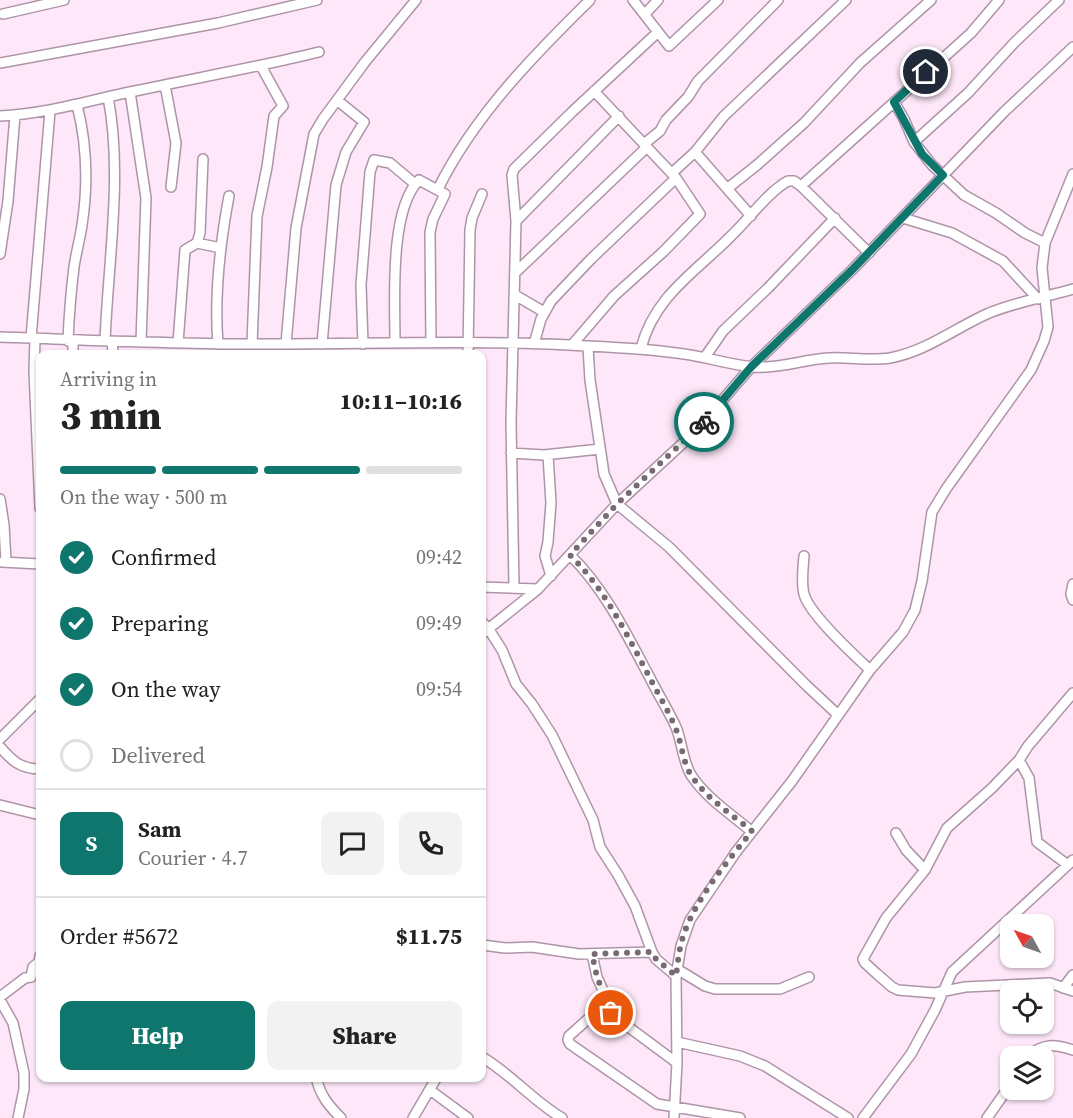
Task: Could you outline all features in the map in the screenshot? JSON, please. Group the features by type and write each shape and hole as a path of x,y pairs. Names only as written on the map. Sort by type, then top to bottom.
{"street":[{"path":"3,14 64,0"},
{"path":"0,63 218,23 317,0"},
{"path":"286,344 296,228 317,127 416,0"},
{"path":"438,189 488,110 564,24 590,0"},
{"path":"633,0 670,46 718,0"},
{"path":"645,14 658,0"},
{"path":"515,273 646,146 660,131 666,120 688,98 698,81 778,0"},
{"path":"534,344 544,312 557,295 674,175 724,116 846,0"},
{"path":"728,188 804,123 860,63 931,0"},
{"path":"801,186 979,24 999,0"},
{"path":"914,142 968,93 1014,43 1059,0"},
{"path":"514,587 511,453 516,221 512,182 514,170 658,32"},
{"path":"486,627 538,589 617,504 694,432 751,367 869,253 1004,112 1073,47"},
{"path":"0,116 50,111 319,52"},
{"path":"252,344 255,235 259,201 267,167 274,116 283,106 261,66"},
{"path":"165,85 176,143 171,187"},
{"path":"572,345 614,296 663,252 700,214 674,175 594,91"},
{"path":"130,92 146,198 141,342"},
{"path":"108,97 114,129 109,341 112,350"},
{"path":"322,344 336,185 346,152 364,122 337,100"},
{"path":"894,102 922,154 964,195 1045,243"},
{"path":"72,350 70,341 71,289 82,222 85,141 77,105"},
{"path":"36,417 33,304 39,263 50,111"},
{"path":"0,254 8,201 15,115"},
{"path":"516,221 619,116"},
{"path":"695,152 751,216"},
{"path":"197,243 200,233 203,159"},
{"path":"363,344 363,252 370,172 374,159 390,163 415,184"},
{"path":"674,1118 677,1063 676,972 681,946 690,920 752,831 792,782 837,714 870,670 903,632 915,610 922,581 932,512 1013,396 1039,354 1048,327 1042,298 1045,243 1073,174"},
{"path":"395,343 395,280 399,235 405,205 415,184 420,180 445,194 433,219 430,232 426,350"},
{"path":"641,348 652,318 669,295 785,182 791,180 801,186 869,253"},
{"path":"468,350 470,230 472,218 482,194"},
{"path":"226,350 216,310 221,248 229,196"},
{"path":"705,357 723,331 762,294 834,218"},
{"path":"903,218 952,233 1004,261 1042,298"},
{"path":"178,343 186,248 197,243 221,248"},
{"path":"0,337 70,341 252,344 266,349 286,344 305,349 322,344 343,349 363,344 383,343 572,345 641,348 705,357 751,367 786,365 828,358 876,359 902,355 934,343 990,313 1073,289"},
{"path":"515,295 544,312"},
{"path":"152,343 152,350"},
{"path":"189,343 189,350"},
{"path":"383,343 383,350"},
{"path":"588,347 590,380 600,448 607,484 617,504 669,547 837,714"},
{"path":"511,453 548,455 600,448"},
{"path":"548,455 551,502 545,556 551,576"},
{"path":"0,500 4,525 3,562 36,564"},
{"path":"570,555 594,583 628,637 675,725 686,765 692,777 704,791 752,831"},
{"path":"804,556 804,597 824,625 870,670"},
{"path":"1073,584 1071,594 1073,600"},
{"path":"486,587 538,589"},
{"path":"486,630 502,650 516,684 552,735 590,814 600,847 635,906 656,959 676,972 715,989 780,988 809,977"},
{"path":"1073,693 1019,760 992,788 946,828 925,870 886,918 863,959 864,963 895,989 943,992 966,987 1050,983 1068,989 1073,975"},
{"path":"0,739 36,703"},
{"path":"0,747 12,761 21,766 36,768"},
{"path":"862,1118 911,1054 952,972 1070,866 1037,842 1029,778 1019,760"},
{"path":"0,805 36,814"},
{"path":"896,833 914,860 925,870"},
{"path":"486,946 505,948 532,947 592,954 652,952"},
{"path":"592,954 597,977 615,1017 677,1063"},
{"path":"18,1118 24,1089 24,1073 13,1023 0,998 25,978 31,977 36,968"},
{"path":"607,1002 569,1036 570,1044 657,1104 740,1118"},
{"path":"677,1042 740,1056 765,1066 849,1118"},
{"path":"1046,1046 1053,1045 1073,1050"},
{"path":"486,1060 546,1108 562,1118"},
{"path":"317,1082 324,1100 340,1118"},
{"path":"413,1118 435,1082"},
{"path":"430,1089 468,1118"},
{"path":"987,1118 1000,1100"}],"way so far":[{"path":"611,1013 597,977 592,954 652,952 656,959 676,976 684,934 696,908 752,831 720,806 692,777 686,765 675,725 643,664 594,583 570,555 617,504 704,422"}],"route":[{"path":"704,422 751,367 808,314 943,175 922,154 894,102 926,72"}]}
